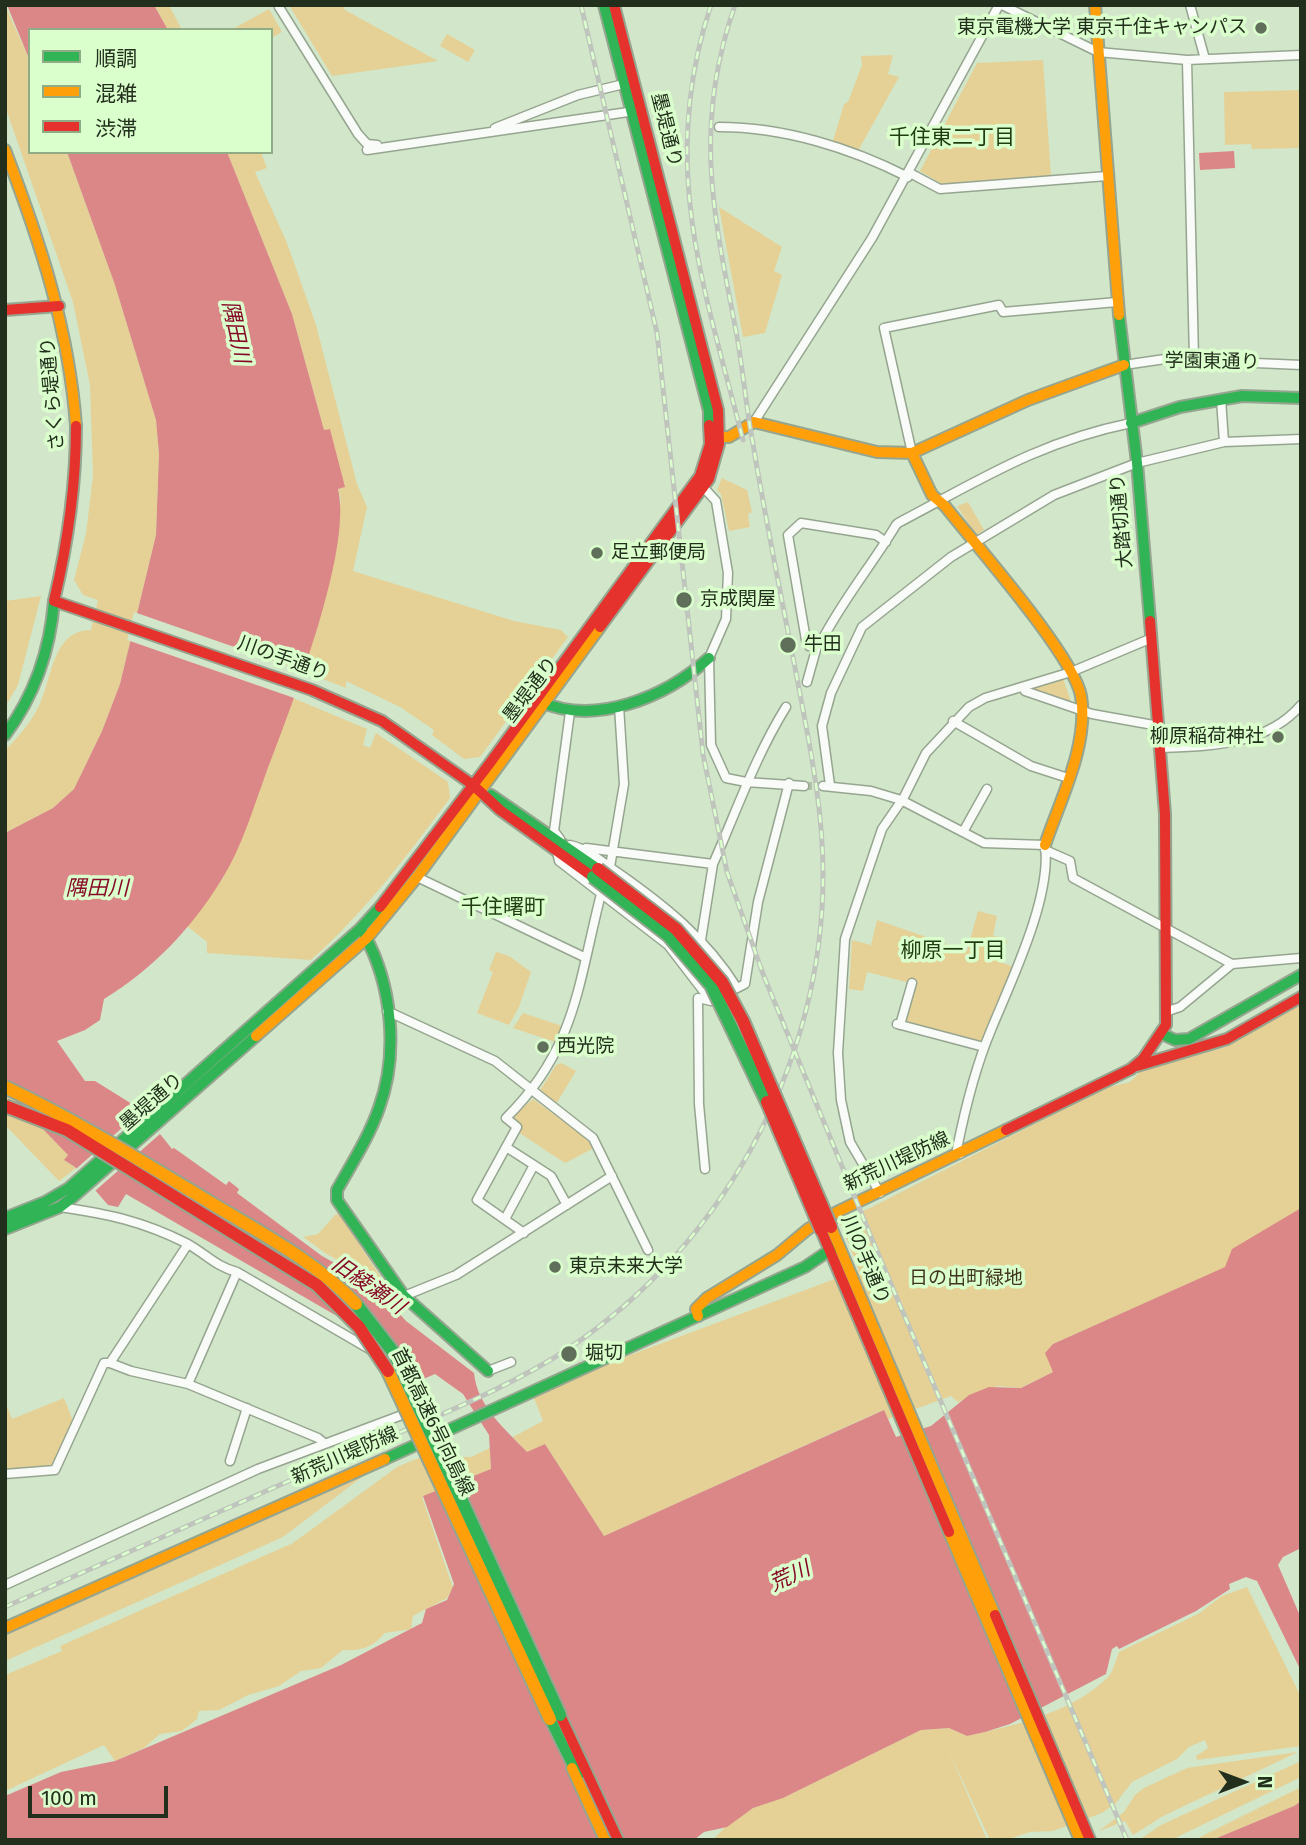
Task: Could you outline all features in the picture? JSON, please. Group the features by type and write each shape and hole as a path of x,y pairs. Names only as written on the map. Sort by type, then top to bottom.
{"main road":[{"name":"墨堤通り","path":"604,5 624,84 636,111"},
{"name":"墨堤通り","path":"364,933 704,488 713,470 715,437 636,111 614,5"},
{"name":"大踏切通り","path":"1095,5 1117,302 1137,463 1166,814 1165,926 1168,1011 1163,1034"},
{"name":"さくら堤通り","path":"5,150 59,306 72,360 78,446 74,513 54,601"},
{"path":"5,310 59,306"},
{"path":"715,437 729,437 754,422 898,454 912,453 1028,400 1124,365"},
{"path":"1131,424 1180,407 1221,399 1242,396 1301,398"},
{"name":"墨堤通り","path":"541,703 695,485 715,437"},
{"path":"912,453 920,473 939,500 1071,672 1079,688 1077,738 1045,848"},
{"path":"5,722 26,690 46,618 54,601"},
{"path":"5,735 34,693 54,620 54,601"},
{"name":"川の手通り","path":"54,601 312,690 356,708 401,732 477,788 500,810 600,871 676,929 722,982 743,1021 826,1229 1090,1840"},
{"path":"541,703 570,712 619,706 675,684 709,658"},
{"name":"墨堤通り","path":"5,1229 60,1207 85,1180 364,933 417,877 477,788"},
{"path":"364,933 382,979 387,1011 387,1083 379,1110 337,1195 340,1206 404,1296 488,1371"},
{"path":"1163,1034 1175,1040 1189,1039 1301,975"},
{"name":"新荒川堤防線","path":"698,1316 696,1309 706,1298 777,1255 808,1229 837,1212 1134,1067 1227,1039 1301,997"},
{"name":"新荒川堤防線","path":"1134,1067 1163,1034"},
{"name":"首都高速6号向島線","path":"5,1087 69,1117 308,1263 341,1288 370,1318 394,1353 431,1428 609,1840"},
{"path":"5,1093 69,1117"},
{"name":"首都高速6号向島線","path":"5,1105 67,1130 106,1152 302,1274 331,1298 359,1327 382,1359 555,1717"},
{"path":"5,1113 106,1152"},
{"name":"墨堤通り","path":"5,1218 55,1197 85,1180"},
{"name":"川の手通り","path":"836,1252 1080,1840"},
{"name":"新荒川堤防線","path":"5,1628 477,1417 836,1252"},
{"path":"555,1717 618,1840"}],"street":[{"path":"754,422 829,309 909,175 1001,5 1098,52 1187,60 1301,55"},
{"path":"1190,5 1205,59"},
{"path":"279,7 358,134 367,144 380,145 636,111"},
{"path":"1187,60 1195,280 1194,359"},
{"path":"492,130 506,121 578,95 624,84"},
{"path":"719,127 753,128 795,136 881,163 940,189 1107,176"},
{"path":"367,150 380,145"},
{"path":"912,453 884,328 981,307 999,305 1003,312 1117,302"},
{"name":"学園東通り","path":"1124,365 1165,359 1301,365"},
{"path":"1221,399 1224,442"},
{"path":"807,682 817,646 898,523 1026,454 1098,430 1131,424"},
{"path":"1301,439 1224,442 1137,463 1054,495 951,557 862,627 831,693 822,726 827,786 901,800 984,843 1045,848 1070,861 1073,878 1231,964 1301,958"},
{"path":"704,488 716,501 728,573 726,619 709,658 711,745 726,778 804,786"},
{"path":"817,646 809,646 806,640 788,535 801,523 876,535 886,542"},
{"path":"880,1193 853,1149 847,1133 838,1053 845,939 875,846 926,753 953,721 985,698 1071,672 1152,638"},
{"path":"1023,687 1025,691 1080,711 1158,726"},
{"path":"1160,748 1230,745 1293,715 1301,705"},
{"path":"600,871 615,852 624,784 619,706"},
{"path":"701,940 713,864 746,782 786,707"},
{"path":"570,712 554,831 559,847 559,860 668,945 711,1001"},
{"path":"953,721 1031,766 1065,778"},
{"path":"705,1169 699,1104 698,998 711,1001 745,984 758,902 789,783"},
{"path":"962,832 987,789"},
{"path":"559,847 713,864"},
{"path":"581,848 600,871 676,916 701,940 737,988"},
{"path":"960,1154 957,1149 967,1101 984,1047 1017,973 1029,936 1045,868 1045,848"},
{"path":"417,877 584,957"},
{"path":"524,1233 477,1200 517,1127 506,1118 533,1092 556,1056 565,1036 578,996 584,957 601,894"},
{"path":"1168,1011 1180,1007 1231,964"},
{"path":"912,983 898,1024 984,1047"},
{"path":"387,1011 495,1061 593,1138 648,1250"},
{"path":"506,1147 551,1175 567,1205"},
{"path":"505,1219 534,1165"},
{"path":"404,1296 456,1275 612,1176"},
{"path":"5,1585 258,1469 415,1409 412,1392 395,1368 372,1350 237,1272 218,1266 188,1244 139,1221 60,1207"},
{"path":"110,1363 188,1244"},
{"path":"188,1384 208,1332 237,1272"},
{"path":"488,1371 511,1362"},
{"path":"5,1474 55,1470 104,1363 188,1384 324,1443"},
{"path":"230,1461 247,1408"}],"green space":[{"path":"5,5 28,57 28,154 68,154 115,285 156,420 159,454 156,535 120,684 102,731 74,789 53,808 5,833 5,750 24,730 39,706 61,647 68,638 78,632 91,630 98,600 83,595 74,580 86,534 93,475 90,385 73,302 5,106"},
{"path":"154,5 169,5 181,28 167,28"},
{"path":"289,5 342,5 345,10 438,61 332,76"},
{"path":"269,9 282,32 273,37 273,28 235,28"},
{"path":"447,34 475,50 468,62 440,46"},
{"path":"893,55 888,74 899,77 858,151 832,144 844,104 848,102 862,65 861,56"},
{"name":"東京電機大学 東京千住キャンパス","path":"1043,60 1051,176 942,184 920,171 977,63"},
{"path":"1301,90 1301,148 1252,149 1251,144 1225,145 1224,92"},
{"path":"228,154 262,154 267,168 255,172 287,243 316,325 357,484 367,507 353,571 514,621 561,630 568,637 480,757 464,759 432,735 434,730 400,707 346,681 346,688 302,671 325,596 341,500 338,489 344,487 330,429 324,430 292,314"},
{"path":"719,207 782,247 774,271 782,275 765,333 743,337"},
{"path":"722,478 747,490 752,512 748,514 750,527 729,531 721,494 717,490"},
{"path":"968,502 984,530 976,535 957,506"},
{"path":"41,596 18,685 5,707 5,601"},
{"path":"1063,678 1072,705 1031,692 1031,688"},
{"path":"293,698 367,729 363,745 370,748 376,733 448,782 450,798 367,903 311,960 207,953 207,942 187,926 223,878"},
{"path":"978,911 997,916 993,935 1007,941 1000,962 1014,967 979,1045 903,1024 914,984 867,972 863,991 849,989 852,940 871,945 877,920 967,951"},
{"path":"496,952 509,956 531,972 519,1007 509,1025 477,1013 493,972 489,970"},
{"name":"日の出町緑地","path":"1301,1002 1301,1208 1226,1267 1053,1344 1053,1372 1020,1388 998,1386 958,1402 951,1396 888,1419 883,1410 604,1536 545,1444 527,1453 513,1437 543,1421 534,1398 606,1364 859,1270 839,1220 868,1209 1105,1088 1130,1082 1143,1069 1223,1048"},
{"path":"523,1013 565,1027 558,1043 513,1028"},
{"path":"561,1063 576,1071 555,1106 539,1092 556,1065"},
{"path":"5,1090 69,1156 64,1160 76,1168 59,1181 5,1125"},
{"path":"533,1099 594,1144 594,1148 565,1163 518,1132 512,1117"},
{"path":"336,1214 340,1215 394,1297 380,1284 325,1253 303,1237 318,1234"},
{"path":"64,1398 73,1421 53,1466 5,1470 5,1401 12,1419"},
{"path":"490,1448 491,1469 422,1497 453,1588 447,1598 413,1616 411,1629 385,1633 376,1642 361,1649 343,1650 321,1668 301,1671 279,1686 248,1695 219,1710 199,1711 197,1719 182,1731 160,1734 144,1748 115,1761 104,1745 5,1791 5,1675 62,1651 60,1646 293,1543 397,1467 421,1457 471,1457"},
{"path":"366,1474 283,1537 5,1661 5,1634"},
{"path":"1247,1587 1301,1697 1301,1746 1197,1760 1196,1756 1208,1748 1205,1740 1189,1747 1177,1759 1132,1782 1116,1803 1102,1813 1053,1831 1030,1832 1006,1840 990,1840 948,1749 987,1840 713,1840 729,1823 753,1808 787,1796 921,1730 949,1728 967,1736 1042,1716 1078,1700 1108,1677 1119,1652 1198,1614 1222,1596"},
{"path":"1298,1752 1163,1816 1133,1835 1125,1821 1099,1831 1124,1812 1135,1795 1144,1788 1187,1768"},
{"path":"1301,1761 1301,1777 1171,1840 1139,1840 1161,1825"},
{"path":"1301,1787 1301,1801 1294,1806 1212,1840 1194,1840"}],"water":[{"path":"7,5 154,5 167,28 28,28 28,56"},
{"path":"1234,151 1235,168 1200,170 1199,153"},
{"path":"68,154 228,154 292,314 324,430 330,429 345,487 338,489 340,517 336,551 316,632 241,842 210,897 184,931 155,961 104,999 100,1020 85,1030 57,1041 85,1081 95,1081 140,1109 172,1149 226,1185 229,1181 239,1189 237,1193 322,1256 374,1285 406,1321 474,1373 476,1385 487,1407 527,1452 545,1444 604,1536 884,1410 896,1437 931,1426 969,1395 989,1387 1021,1388 1053,1372 1045,1353 1053,1344 1225,1267 1232,1249 1301,1208 1301,1548 1283,1557 1278,1565 1301,1618 1301,1671 1257,1581 1246,1577 1229,1584 1230,1589 1196,1611 1119,1649 1117,1646 1112,1649 1106,1674 1010,1724 967,1736 949,1728 921,1730 783,1798 753,1808 727,1827 704,1832 694,1840 5,1840 5,1796 61,1772 115,1761 341,1665 422,1623 426,1609 447,1600 454,1584 423,1496 491,1469 489,1435 463,1394 435,1374 421,1380 406,1356 126,1194 118,1207 108,1205 75,1167 64,1160 68,1155 5,1090 5,833 53,808 74,789 102,731 120,684 156,535 159,454 156,420 115,285"},
{"path":"1301,1801 1301,1840 1212,1840 1294,1806"}],"pier":[{"path":"134,612 306,672 297,699 127,640"},
{"path":"142,1110 160,1134 95,1191 76,1169"}],"tunnel":[{"path":"804,786 823,786"}],"railway":[{"path":"581,5 657,333 703,754 727,872 763,974 874,1244 1127,1840"},
{"path":"711,5 696,63 688,119 688,172 692,225 702,277 743,440"},
{"path":"5,1607 470,1402 552,1359 611,1317 665,1267 711,1212 750,1150 781,1085 804,1016 818,945 822,848 810,750 748,416 715,207 711,168 714,90 735,5"}],"traffic: fast":[{"path":"604,5 709,411 709,425"},
{"path":"1119,315 1137,463 1150,621"},
{"path":"1131,423 1180,407 1242,396 1301,398"},
{"path":"5,735 25,704 39,672 49,637 54,601"},
{"path":"539,701 583,711 629,704 672,685 709,658"},
{"path":"491,795 598,869"},
{"path":"593,877 669,936 711,985 767,1102"},
{"path":"5,1218 45,1202 69,1188 360,929 380,907"},
{"path":"364,934 374,954 386,997 390,1019 389,1065 375,1119 337,1190 337,1200 404,1296 488,1371"},
{"path":"1162,1034 1175,1040 1189,1039 1301,975"},
{"path":"5,1229 60,1207 256,1036"},
{"path":"385,1459 805,1267 836,1246"},
{"path":"356,1304 394,1353 560,1715"},
{"path":"550,1719 578,1776"}],"traffic: slow":[{"path":"1095,5 1119,315"},
{"path":"5,150 30,218 60,320 76,426"},
{"path":"715,437 729,437 754,422 877,452 912,453 1028,400 1124,365"},
{"path":"912,453 932,495 945,506 1043,628 1074,678 1081,696 1081,734 1077,753 1045,845"},
{"path":"256,1036 367,938 417,877 600,627"},
{"path":"5,1087 110,1142 268,1237 306,1261 356,1304"},
{"path":"698,1316 696,1309 707,1298 777,1255 808,1229 837,1212 1006,1130"},
{"path":"831,1227 995,1615"},
{"path":"388,1371 550,1719"},
{"path":"5,1628 385,1459"},
{"path":"949,1532 1080,1840"},
{"path":"572,1768 605,1840"}],"traffic: jam":[{"path":"600,627 709,479 719,444 718,410 614,5"},
{"path":"5,310 59,306"},
{"path":"380,907 490,763 700,476 710,444 709,425"},
{"path":"54,601 70,514 76,426"},
{"path":"54,601 312,690 382,721 473,785 500,810 593,877"},
{"path":"1006,1130 1131,1069 1143,1059 1166,1025 1165,814 1150,621"},
{"path":"598,869 676,929 722,982 743,1021 831,1227"},
{"path":"1137,1066 1227,1039 1301,997"},
{"path":"767,1102 821,1230"},
{"path":"5,1106 67,1130 317,1285 359,1327 388,1371"},
{"path":"821,1230 949,1532"},
{"path":"995,1615 1090,1840"},
{"path":"560,1715 618,1840"}],"place":[{"name":"東京電機大学 東京千住キャンパス","path":"1261,28"},
{"name":"足立郵便局","path":"597,553"},
{"name":"京成関屋","path":"684,600"},
{"name":"牛田","path":"788,645"},
{"name":"柳原稲荷神社","path":"1278,737"},
{"name":"西光院","path":"543,1047"},
{"name":"東京未来大学","path":"555,1267"},
{"name":"堀切","path":"569,1354"}],"district":[{"name":"千住東二丁目","path":"952,138"},
{"name":"千住曙町","path":"503,908"},
{"name":"柳原一丁目","path":"953,951"}],"water label":[{"name":"隅田川","path":"235,332"},
{"name":"隅田川","path":"97,889"},
{"name":"旧綾瀬川","path":"368,1286"},
{"name":"荒川","path":"790,1577"}]}
